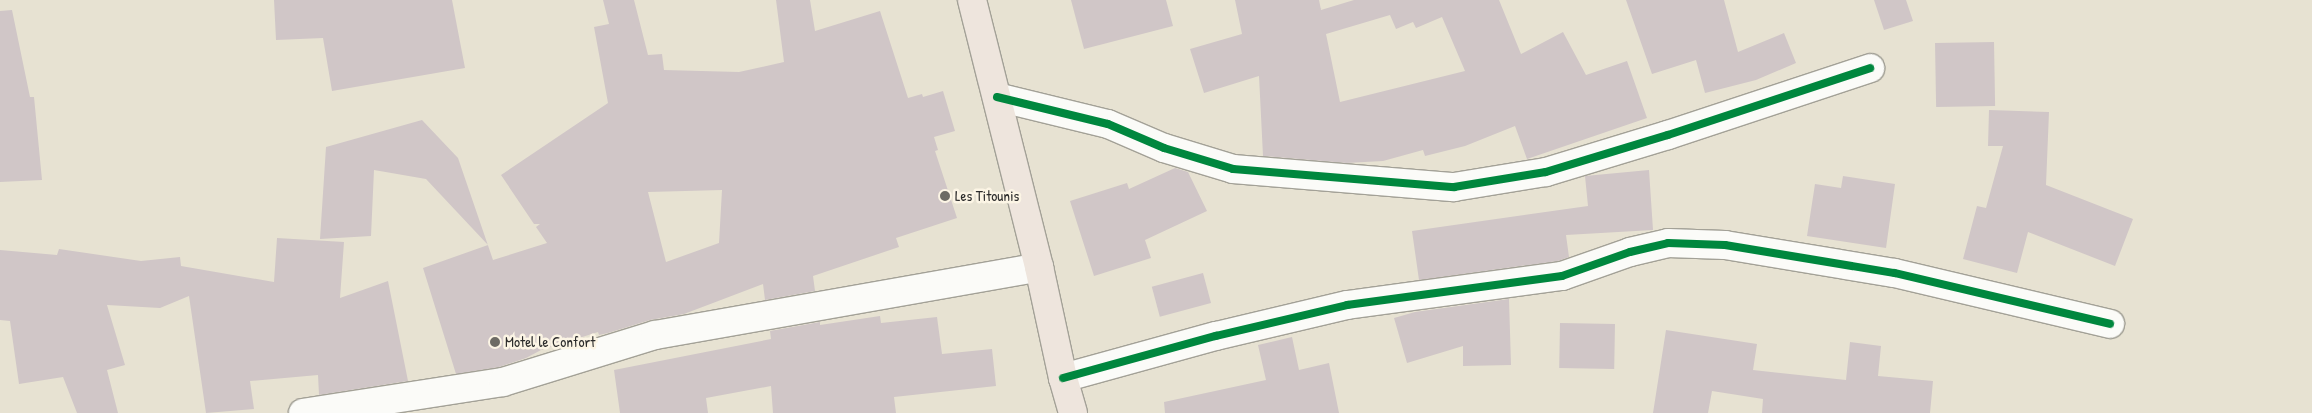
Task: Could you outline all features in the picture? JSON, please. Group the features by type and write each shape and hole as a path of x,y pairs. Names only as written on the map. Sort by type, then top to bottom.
{"highway":[{"path":"972,0 1039,267 1063,378 1073,413"}],"street":[{"path":"997,96 1108,124 1164,148 1233,169 1454,187 1546,172 1668,136 1870,68"},
{"path":"1063,378 1216,336 1347,305 1562,276 1630,252 1668,243 1725,245 1895,273 2110,324"},
{"path":"303,413 503,382 655,336 1039,267"}],"building":[{"path":"274,0 452,0 465,68 332,91 323,38 276,40"},
{"path":"603,0 634,0 648,55 662,54 664,70 739,72 784,62 776,0 810,0 815,31 880,11 908,98 922,94 923,97 943,91 955,131 934,137 938,150 935,151 957,218 896,238 899,247 813,276 815,291 765,300 763,284 684,314 650,320 599,335 598,332 541,350 526,358 499,367 456,374 423,268 488,245 493,260 547,243 536,227 540,224 534,224 501,175 608,103 594,27 609,24","holes":["722,190 719,243 666,262 648,192"]},
{"path":"1071,0 1166,0 1173,26 1084,49"},
{"path":"1235,0 1319,0 1321,10 1354,0 1499,0 1521,54 1563,32 1586,75 1627,61 1647,118 1527,159 1515,126 1465,146 1425,156 1423,150 1383,161 1346,163 1263,156 1259,76 1204,93 1190,49 1242,34","holes":["1390,15 1396,29 1413,22 1416,28 1442,17 1465,71 1340,102 1326,34"]},
{"path":"1626,0 1724,0 1738,52 1784,33 1796,63 1756,80 1705,93 1696,60 1652,74"},
{"path":"1874,0 1906,0 1913,21 1884,30"},
{"path":"12,10 30,97 34,97 42,180 0,182 0,11"},
{"path":"1994,42 1995,106 1936,107 1935,43"},
{"path":"1989,110 2049,112 2046,185 2133,219 2115,266 2028,232 2017,273 1963,259 1977,206 1986,208 2003,146 1988,146"},
{"path":"422,120 458,158 488,245 426,179 374,170 371,236 320,239 326,147"},
{"path":"1175,168 1188,172 1207,211 1145,240 1151,258 1094,276 1070,201 1127,183 1129,189"},
{"path":"1649,170 1653,230 1566,235 1569,257 1558,261 1419,280 1412,231 1588,206 1585,176"},
{"path":"1843,176 1895,184 1886,248 1807,236 1815,184 1841,188"},
{"path":"277,238 344,242 340,298 388,281 408,381 319,395 318,375 250,381 254,409 206,413 189,296 160,308 107,305 125,365 107,370 118,413 77,413 63,377 19,384 10,321 0,320 0,250 57,255 59,249 141,261 180,257 181,266 274,282"},
{"path":"1203,273 1211,303 1160,317 1152,287"},
{"path":"1509,299 1511,365 1463,366 1463,346 1407,363 1394,318 1415,312"},
{"path":"880,316 881,323 937,317 942,354 992,349 996,386 894,397 896,413 773,413 771,386 706,398 708,413 620,413 614,370 771,339 770,331 820,322 820,325"},
{"path":"1560,323 1615,324 1614,369 1559,368"},
{"path":"1666,330 1757,344 1753,370 1846,380 1850,342 1881,346 1878,376 1933,381 1930,413 1762,413 1763,399 1712,391 1708,413 1653,413"},
{"path":"1292,337 1299,370 1329,363 1339,413 1165,413 1164,402 1266,380 1258,345"}],"cycle path":[{"path":"997,97 1108,124 1164,148 1233,169 1454,187 1546,172 1668,135 1870,68"},
{"path":"1063,378 1216,336 1347,305 1562,276 1630,252 1668,243 1725,245 1895,273 2110,324"}],"place":[{"name":"Les Titounis","path":"945,196"},
{"name":"Motel le Confort","path":"495,342"}]}
